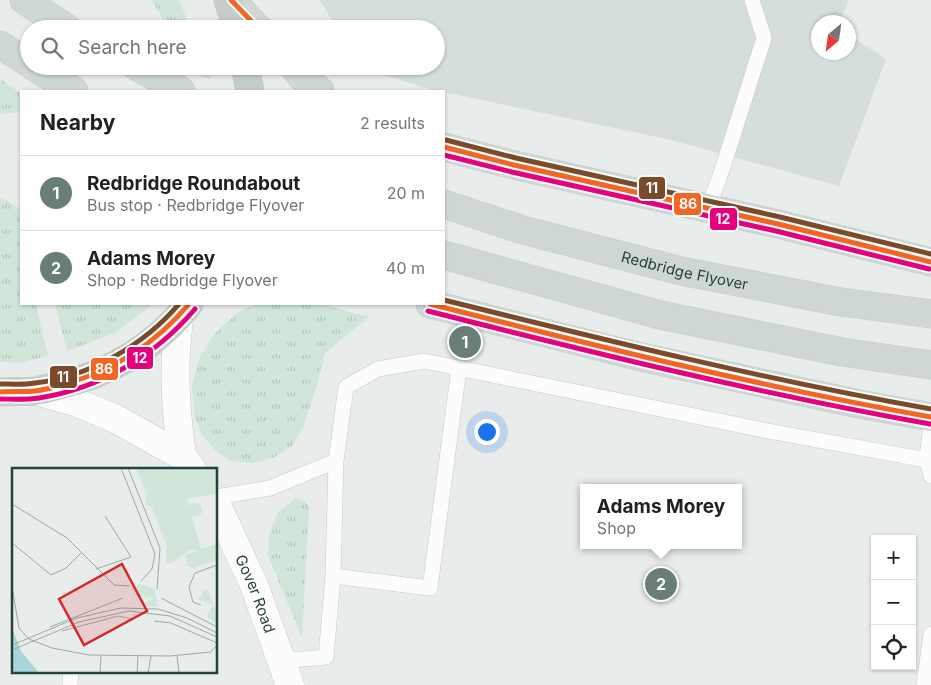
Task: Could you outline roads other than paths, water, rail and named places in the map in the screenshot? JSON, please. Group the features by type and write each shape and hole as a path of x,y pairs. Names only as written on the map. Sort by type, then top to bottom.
{"highway":[{"path":"230,0 235,20"},
{"path":"247,75 250,90"},
{"path":"0,392 36,391 73,382 104,371 133,356 157,338 184,311"}],"main road":[{"path":"24,0 54,20"},
{"path":"230,0 251,20"},
{"path":"0,45 20,57"},
{"path":"48,75 72,90"},
{"path":"152,75 179,90"},
{"path":"300,75 319,90"},
{"path":"445,146 514,166 778,224 931,262"},
{"name":"Redbridge Flyover","path":"445,204 523,230 691,273 841,302 931,314"},
{"path":"445,256 660,315 842,352 931,365"},
{"path":"434,305 641,357 859,404 931,417"}],"street":[{"path":"184,311 175,353 174,388 177,422 187,462"},
{"path":"36,391 78,403 116,419 187,462"},
{"name":"Gover Road","path":"218,507 254,585 286,673"}],"lane":[{"path":"708,209 764,38 752,0"},
{"path":"286,673 326,657 333,576 336,460 346,388 378,369 424,361 758,429 927,460"},
{"path":"333,576 430,588 459,368"},
{"path":"931,424 927,460 931,476"},
{"path":"218,497 270,488 336,460"},
{"path":"924,685 931,634"},
{"path":"70,685 71,672"}],"place":[{"name":"Redbridge Roundabout","path":"465,342"},
{"name":"Adams Morey","path":"661,584"}]}
